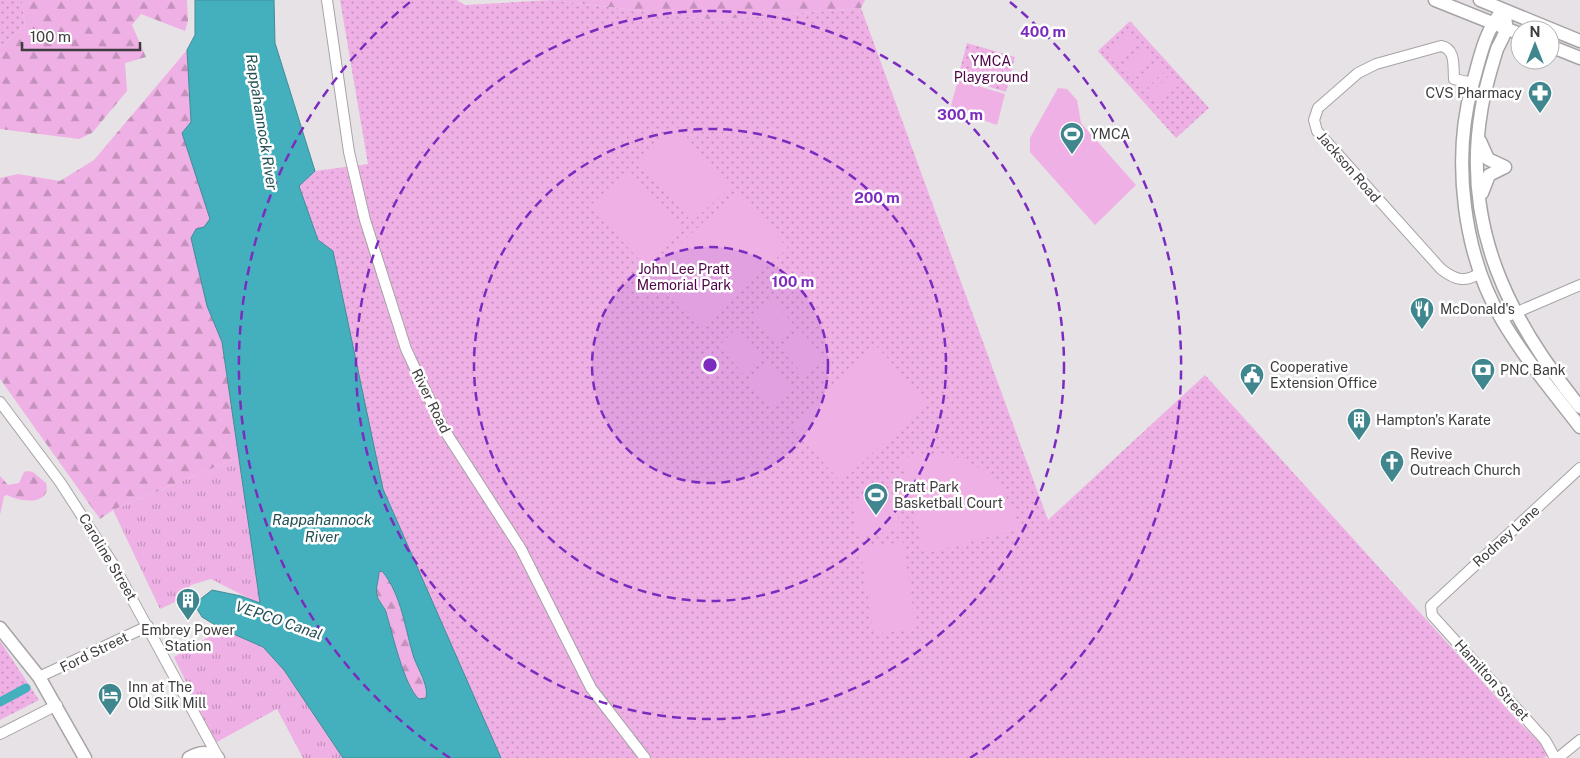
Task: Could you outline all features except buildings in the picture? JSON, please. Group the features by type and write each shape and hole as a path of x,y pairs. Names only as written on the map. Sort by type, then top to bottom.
{"main road":[{"path":"1434,0 1510,30"},
{"path":"1480,0 1580,41"},
{"path":"1503,10 1492,23 1484,39 1466,107 1463,169 1469,221 1480,273 1502,319 1538,375 1580,427"},
{"path":"1503,10 1506,28 1484,98 1477,133 1480,200 1490,255 1500,284 1540,355 1580,406"},
{"path":"1560,50 1580,58"},
{"path":"1477,133 1488,159 1505,167 1489,175 1480,200"},
{"path":"0,628 39,677 57,706 84,758"},
{"path":"194,755 209,753 218,758"}],"street":[{"name":"River Road","path":"327,0 338,83 356,185 406,349 444,428 521,549 591,688 645,758"},
{"name":"Jackson Road","path":"1473,83 1454,78 1450,50 1446,47 1436,47 1366,68 1318,108 1314,120 1317,131 1441,269 1456,280 1465,280 1480,273"},
{"path":"1502,319 1580,285"},
{"name":"Caroline Street","path":"0,402 85,518 129,589 218,758"},
{"name":"Rodney Lane","path":"1432,603 1580,468"},
{"name":"Hamilton Street","path":"1432,603 1432,614 1545,740 1556,758"},
{"name":"Ford Street","path":"39,677 148,626"},
{"path":"0,734 57,706"},
{"name":"Caroline Street","path":"194,755 205,746 198,723"},
{"path":"1556,758 1580,740"}],"green space":[{"path":"0,0 22,0 25,27 0,47"},
{"path":"22,0 187,0 188,21 185,31 141,14 132,25 146,57 125,63 127,91 92,133 79,139 0,129 0,47 25,27"},
{"name":"John Lee Pratt Memorial Park","path":"340,0 457,0 465,5 551,0 716,20 861,8 1048,520 1205,375 1517,720 1550,753 1544,758 501,758 383,489 333,251 318,241 299,186 315,171 368,164"},
{"path":"551,0 865,0 861,8 716,20"},
{"path":"1130,21 1209,108 1176,138 1098,51"},
{"path":"1129,32 1139,42 1118,61 1109,51"},
{"name":"YMCA Playground","path":"967,43 1015,57 1006,92 958,77"},
{"path":"1143,47 1152,57 1131,76 1122,66"},
{"path":"187,50 191,122 210,219 204,227 196,229 191,238 207,306 222,342 239,457 113,510 100,519 0,379 0,178 18,174 60,181 94,160"},
{"path":"1156,61 1165,71 1144,91 1135,81"},
{"path":"1169,76 1178,86 1158,105 1148,95"},
{"path":"958,80 1005,94 997,125 950,109"},
{"name":"YMCA","path":"1058,88 1067,89 1077,100 1081,123 1136,185 1095,225 1030,152 1030,138"},
{"path":"677,127 731,186 692,222 637,162"},
{"path":"628,169 683,229 644,265 590,206"},
{"path":"737,192 788,248 700,327 650,271"},
{"path":"770,297 795,326 776,343 751,315"},
{"path":"737,328 763,355 743,374 719,346"},
{"path":"801,331 826,359 805,377 781,349"},
{"path":"877,347 928,402 841,482 790,426"},
{"path":"767,361 794,389 773,408 748,380"},
{"path":"940,453 970,463 992,478 1008,500 1019,529 928,553 921,549 921,537 900,458"},
{"path":"239,457 260,604 211,579 191,585 177,601 160,609 113,510"},
{"path":"24,472 33,472 46,483 47,490 44,496 39,499 26,500 7,495 4,496 0,515 0,476 8,485 19,483"},
{"name":"Pratt Park Basketball Court","path":"894,494 900,530 858,537 852,501"},
{"path":"903,542 916,627 874,635 860,548"},
{"path":"382,571 394,590 398,601 414,658 424,683 426,698 419,699 412,691 402,670 386,612 377,595 379,572"},
{"path":"222,629 263,647 284,670 343,758 303,758 277,709 215,743 174,657"},
{"path":"0,641 39,700 0,720"}],"water":[{"name":"Rappahannock River","path":"195,0 274,0 275,43 315,171 299,186 318,240 333,251 383,489 501,758 343,758 284,670 263,647 222,629 202,617 194,604 212,590 241,596 260,603 222,342 207,306 191,238 196,229 204,227 210,219 182,133 191,122 187,50 195,35","holes":["382,571 389,580 399,602 414,658 425,683 426,698 419,699 408,683 386,612 378,597 376,590 379,572"]}],"waterway":[{"name":"VEPCO Canal","path":"0,702 26,688"}],"place":[{"name":"CVS Pharmacy","path":"1540,114"},
{"name":"YMCA","path":"1072,155"},
{"name":"McDonald's","path":"1422,330"},
{"name":"PNC Bank","path":"1483,391"},
{"name":"Cooperative Extension Office","path":"1252,396"},
{"name":"Hampton's Karate","path":"1359,441"},
{"name":"Revive Outreach Church","path":"1392,483"},
{"name":"Pratt Park Basketball Court","path":"876,516"},
{"name":"Embrey Power Station","path":"188,621"},
{"name":"Inn at The Old Silk Mill","path":"110,716"}]}
